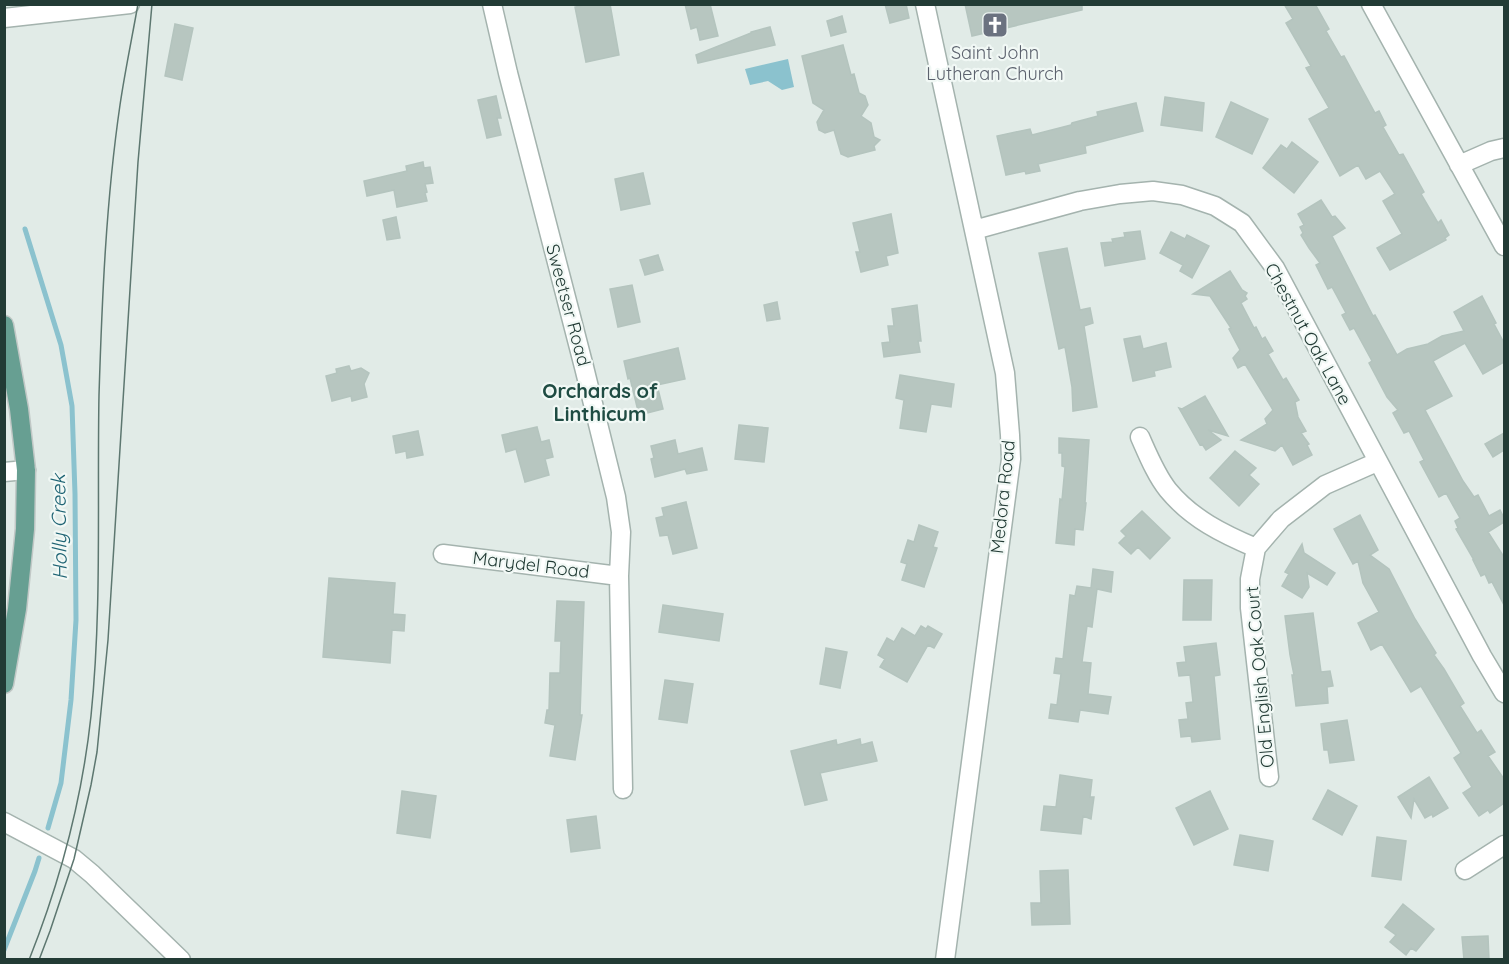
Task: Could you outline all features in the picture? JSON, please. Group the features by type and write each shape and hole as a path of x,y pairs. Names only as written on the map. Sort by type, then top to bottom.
{"main road":[{"path":"4,325 19,409 26,470 26,529 17,609 4,684"}],"street":[{"path":"4,18 130,4"},
{"name":"Sweetser Road","path":"492,4 616,497 621,532 619,576 623,789"},
{"name":"Medora Road","path":"925,4 1005,373 1011,459 945,960"},
{"path":"1371,4 1504,246"},
{"path":"1459,165 1504,148"},
{"name":"Chestnut Oak Lane","path":"974,230 1080,201 1154,191 1182,195 1215,206 1242,223 1275,268 1377,462 1504,693"},
{"path":"1140,437 1153,466 1168,490 1188,510 1216,530 1256,549"},
{"name":"Old English Oak Court","path":"1269,777 1250,608 1250,579 1256,549 1281,519 1325,485 1377,462"},
{"path":"4,472 26,470"},
{"name":"Marydel Road","path":"443,554 619,576"},
{"path":"4,822 74,859 181,960"},
{"path":"1465,870 1504,845"}],"water":[{"path":"788,59 794,87 782,90 768,81 750,85 745,69"}],"building":[{"path":"610,4 619,55 586,62 575,7"},
{"path":"685,4 710,4 718,36 700,40 697,27 691,29"},
{"path":"885,4 906,4 909,18 890,23"},
{"name":"Saint John Lutheran Church","path":"965,4 1082,4 1082,10 972,36"},
{"path":"1284,4 1315,4 1329,29 1326,31 1341,57 1344,56 1375,113 1379,111 1386,125 1383,127 1399,155 1403,154 1424,192 1421,194 1438,223 1441,220 1449,235 1445,238 1446,240 1390,270 1377,248 1402,234 1383,201 1395,194 1380,171 1366,179 1358,165 1340,176 1309,119 1329,108 1306,68 1311,66 1286,23 1293,19"},
{"path":"842,16 846,32 831,36 827,21"},
{"path":"175,24 193,28 182,80 165,76"},
{"path":"770,27 775,45 698,63 696,55 751,32"},
{"path":"843,45 851,75 854,74 859,93 865,96 868,105 861,116 871,123 874,137 880,140 874,146 875,150 848,157 841,154 834,130 825,133 819,130 817,122 824,110 813,103 802,56"},
{"path":"496,96 501,118 497,118 501,135 487,138 478,100"},
{"path":"1165,97 1204,103 1202,131 1161,125"},
{"path":"1231,102 1268,119 1252,154 1216,137"},
{"path":"1136,103 1143,131 1085,146 1086,153 1038,164 1040,171 1006,175 997,136 1030,129 1032,135 1098,116 1097,112"},
{"path":"1292,142 1318,162 1294,193 1263,168 1281,145 1287,149"},
{"path":"423,162 424,168 430,167 433,183 425,184 427,201 397,207 394,190 367,196 364,181 407,171 406,166"},
{"path":"643,173 650,204 621,210 615,179"},
{"path":"1321,200 1332,217 1335,216 1345,228 1332,236 1373,316 1375,315 1397,355 1407,349 1428,344 1442,336 1464,331 1454,312 1482,296 1496,323 1494,324 1504,343 1504,362 1483,374 1465,343 1433,361 1452,396 1425,410 1474,497 1478,495 1489,516 1500,510 1504,518 1504,522 1488,532 1504,557 1504,605 1492,582 1489,583 1485,574 1481,576 1456,529 1458,528 1455,521 1460,518 1446,493 1439,497 1420,462 1424,460 1409,431 1404,433 1393,413 1398,410 1387,397 1369,363 1372,361 1354,328 1350,330 1342,315 1346,313 1332,287 1328,289 1316,265 1320,263 1301,235 1303,233 1300,227 1304,225 1298,214"},
{"path":"891,214 898,253 886,256 888,265 861,272 856,252 860,252 853,223"},
{"path":"396,217 400,238 387,240 383,220"},
{"path":"1140,231 1145,259 1105,266 1101,243 1113,242 1112,239 1125,237 1124,233"},
{"path":"1171,232 1185,239 1187,235 1209,246 1192,278 1180,271 1183,265 1160,253"},
{"path":"1067,248 1080,310 1090,308 1093,323 1084,326 1097,407 1073,411 1072,387 1065,347 1059,349 1039,253"},
{"path":"658,255 663,270 645,275 640,260"},
{"path":"1230,271 1242,290 1247,293 1245,296 1247,299 1241,303 1254,328 1256,327 1262,339 1265,337 1273,351 1268,354 1283,380 1286,378 1299,400 1295,402 1298,417 1306,431 1301,433 1309,444 1307,445 1312,455 1293,465 1282,445 1275,451 1241,440 1267,424 1265,419 1273,410 1245,364 1238,368 1233,358 1240,350 1229,329 1231,328 1210,296 1193,294"},
{"path":"632,285 640,322 618,327 610,289"},
{"path":"777,302 780,319 767,321 764,305"},
{"path":"917,305 920,352 884,357 882,343 890,342 888,326 894,326 892,309"},
{"path":"1140,336 1143,349 1166,343 1171,367 1154,371 1155,376 1133,381 1124,339"},
{"path":"678,348 685,379 657,385 663,409 639,415 624,361"},
{"path":"349,366 351,371 361,368 369,373 364,384 367,397 352,401 351,396 332,401 326,376 337,373 336,369"},
{"path":"900,375 954,384 951,407 931,404 926,432 900,428 904,400 896,398"},
{"path":"1205,396 1228,436 1208,430 1221,440 1206,450 1202,444 1200,445 1179,408 1182,409"},
{"path":"739,425 768,428 764,462 735,459"},
{"path":"537,427 541,442 549,440 553,457 545,459 549,475 525,482 516,449 506,452 502,435"},
{"path":"418,431 423,455 407,458 406,451 396,453 393,436"},
{"path":"1504,433 1504,450 1493,457 1485,444"},
{"path":"1059,438 1089,440 1083,530 1075,529 1074,545 1056,543 1065,467 1062,466 1062,453 1059,453"},
{"path":"675,440 678,454 702,448 707,470 687,474 685,469 655,477 651,446"},
{"path":"1235,451 1256,468 1249,475 1259,484 1239,506 1210,478"},
{"path":"686,502 697,548 673,554 668,535 660,536 656,518 664,516 662,508"},
{"path":"1142,511 1170,538 1150,559 1138,547 1131,554 1119,543 1126,536 1121,531"},
{"path":"1360,515 1378,550 1370,555 1389,569 1436,653 1434,655 1464,703 1460,706 1477,733 1481,730 1495,752 1488,756 1504,779 1504,803 1490,813 1488,810 1479,816 1463,793 1472,787 1454,758 1461,753 1421,686 1411,692 1382,644 1371,650 1358,623 1379,612 1363,583 1358,561 1353,564 1334,529"},
{"path":"919,525 938,532 933,547 937,548 924,587 902,580 907,564 901,562 908,540 914,542"},
{"path":"1302,544 1304,553 1335,573 1327,585 1307,573 1309,587 1302,598 1282,586 1289,574 1285,572"},
{"path":"1093,569 1113,572 1111,592 1097,589 1092,627 1087,626 1082,662 1091,663 1088,694 1111,697 1108,714 1080,710 1078,722 1049,718 1051,704 1057,705 1061,674 1054,673 1056,658 1063,659 1070,595 1075,596 1077,586 1091,588"},
{"path":"329,578 395,583 393,614 405,615 404,631 392,630 390,663 323,657"},
{"path":"1184,580 1212,580 1211,620 1183,620"},
{"path":"557,601 584,602 580,715 582,715 575,760 550,756 555,725 545,723 547,710 549,710 550,673 560,673 561,641 555,641"},
{"path":"663,605 723,614 719,641 659,632"},
{"path":"1313,613 1321,672 1330,671 1333,686 1327,687 1328,703 1296,706 1285,616"},
{"path":"921,626 926,629 928,626 942,634 934,648 928,645 907,682 880,667 885,659 878,655 887,638 894,642 902,628 915,636"},
{"path":"1216,643 1220,675 1214,676 1220,739 1192,742 1191,736 1181,737 1179,720 1188,719 1186,703 1193,702 1190,675 1179,676 1177,663 1186,662 1184,647"},
{"path":"826,648 847,652 840,688 820,684"},
{"path":"665,680 693,684 687,723 659,719"},
{"path":"1347,720 1354,760 1330,763 1328,750 1324,750 1321,724"},
{"path":"860,739 861,745 872,742 877,761 820,773 827,800 805,805 791,751 836,740 837,745"},
{"path":"1060,775 1092,780 1090,797 1094,797 1091,819 1083,816 1081,834 1041,830 1044,806 1056,807"},
{"path":"1429,777 1448,808 1433,817 1432,814 1425,818 1414,799 1411,818 1398,797"},
{"path":"1328,790 1357,806 1342,835 1313,819"},
{"path":"402,791 436,796 430,838 397,833"},
{"path":"1210,791 1228,829 1194,845 1176,808"},
{"path":"596,816 600,848 571,852 567,820"},
{"path":"1240,835 1273,841 1268,871 1234,865"},
{"path":"1377,837 1406,841 1401,880 1372,876"},
{"path":"1068,870 1070,924 1032,925 1031,903 1041,903 1040,871"},
{"path":"1403,904 1434,929 1416,951 1411,948 1406,955 1390,942 1396,935 1385,927"},
{"path":"1488,936 1489,960 1464,960 1462,937"}],"waterway":[{"name":"Holly Creek","path":"25,229 61,345 72,406 76,620 71,700 61,783 48,828"},
{"name":"Holly Creek","path":"4,950 39,858"}],"tram line":[{"path":"29,960 60,870 76,809 91,716 97,636 99,395 105,250 115,141 138,4"},
{"path":"39,960 74,859 97,752 108,640 138,162 152,4"}],"place":[{"name":"Saint John Lutheran Church","path":"995,25"}],"district":[{"name":"Orchards of Linthicum","path":"600,402"}]}
